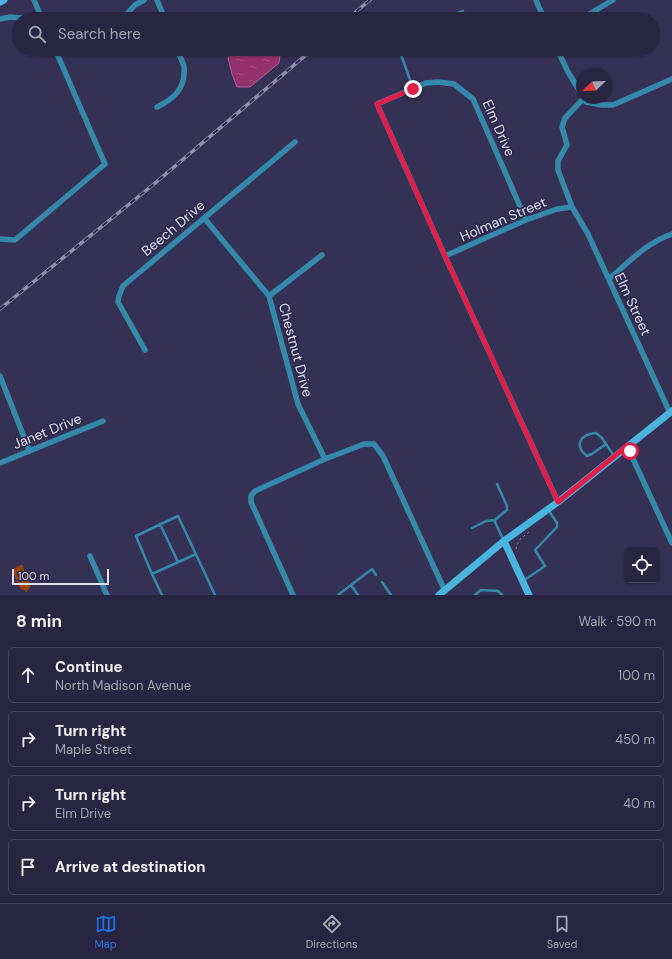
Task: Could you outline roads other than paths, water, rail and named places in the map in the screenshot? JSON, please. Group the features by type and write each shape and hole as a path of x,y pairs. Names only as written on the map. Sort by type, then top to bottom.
{"main road":[{"path":"0,2 4,0"},
{"path":"444,594 504,541 558,502 671,412"},
{"path":"504,541 529,595"}],"street":[{"path":"34,0 39,12"},
{"path":"128,12 134,5 144,0"},
{"path":"157,0 162,12"},
{"path":"536,0 541,12"},
{"path":"592,12 613,0"},
{"path":"0,19 12,17"},
{"path":"0,239 15,240 105,164 59,56"},
{"path":"157,107 168,102 182,87 184,67 180,56"},
{"path":"560,56 576,85"},
{"path":"599,104 613,104 672,79"},
{"name":"Elm Drive","path":"445,256 377,104 426,83 438,82 454,84 473,99 526,220"},
{"name":"Elm Street","path":"578,104 565,118 562,126 567,145 558,161 558,170 572,208 588,234 671,412"},
{"name":"Beech Drive","path":"145,350 118,302 123,286 295,142"},
{"name":"Holman Street","path":"445,256 526,220 556,209 572,208"},
{"name":"Chestnut Drive","path":"204,218 270,296 298,404 326,459"},
{"path":"609,279 646,247 663,237 672,234"},
{"path":"270,296 322,254"},
{"path":"445,256 558,502"},
{"path":"0,376 29,450"},
{"name":"Janet Drive","path":"0,463 103,421"},
{"path":"293,595 251,502 251,496 254,491 364,444 374,444 385,462 444,594"},
{"path":"627,446 672,543"},
{"path":"90,556 107,595"}],"lane":[{"path":"401,56 413,89"},
{"path":"606,444 587,456 579,444 584,437 596,433 599,434 606,444 614,456"},
{"path":"472,528 486,521 495,520 507,510 507,506 497,484"},
{"path":"523,581 545,566 535,550 557,527 557,523 548,509"},
{"path":"162,595 136,536 178,516 215,595"},
{"path":"495,520 504,541"},
{"path":"160,524 178,562"},
{"path":"152,574 196,554"},
{"path":"338,595 372,569 376,575"},
{"path":"382,582 391,595"},
{"path":"351,585 358,595"},
{"path":"475,595 481,590 498,591 502,595"}],"water":[{"path":"230,56 280,56 279,63 250,87 237,87 228,58"}],"railway":[{"path":"355,12 370,0"},
{"path":"0,309 154,184 305,56"}]}
